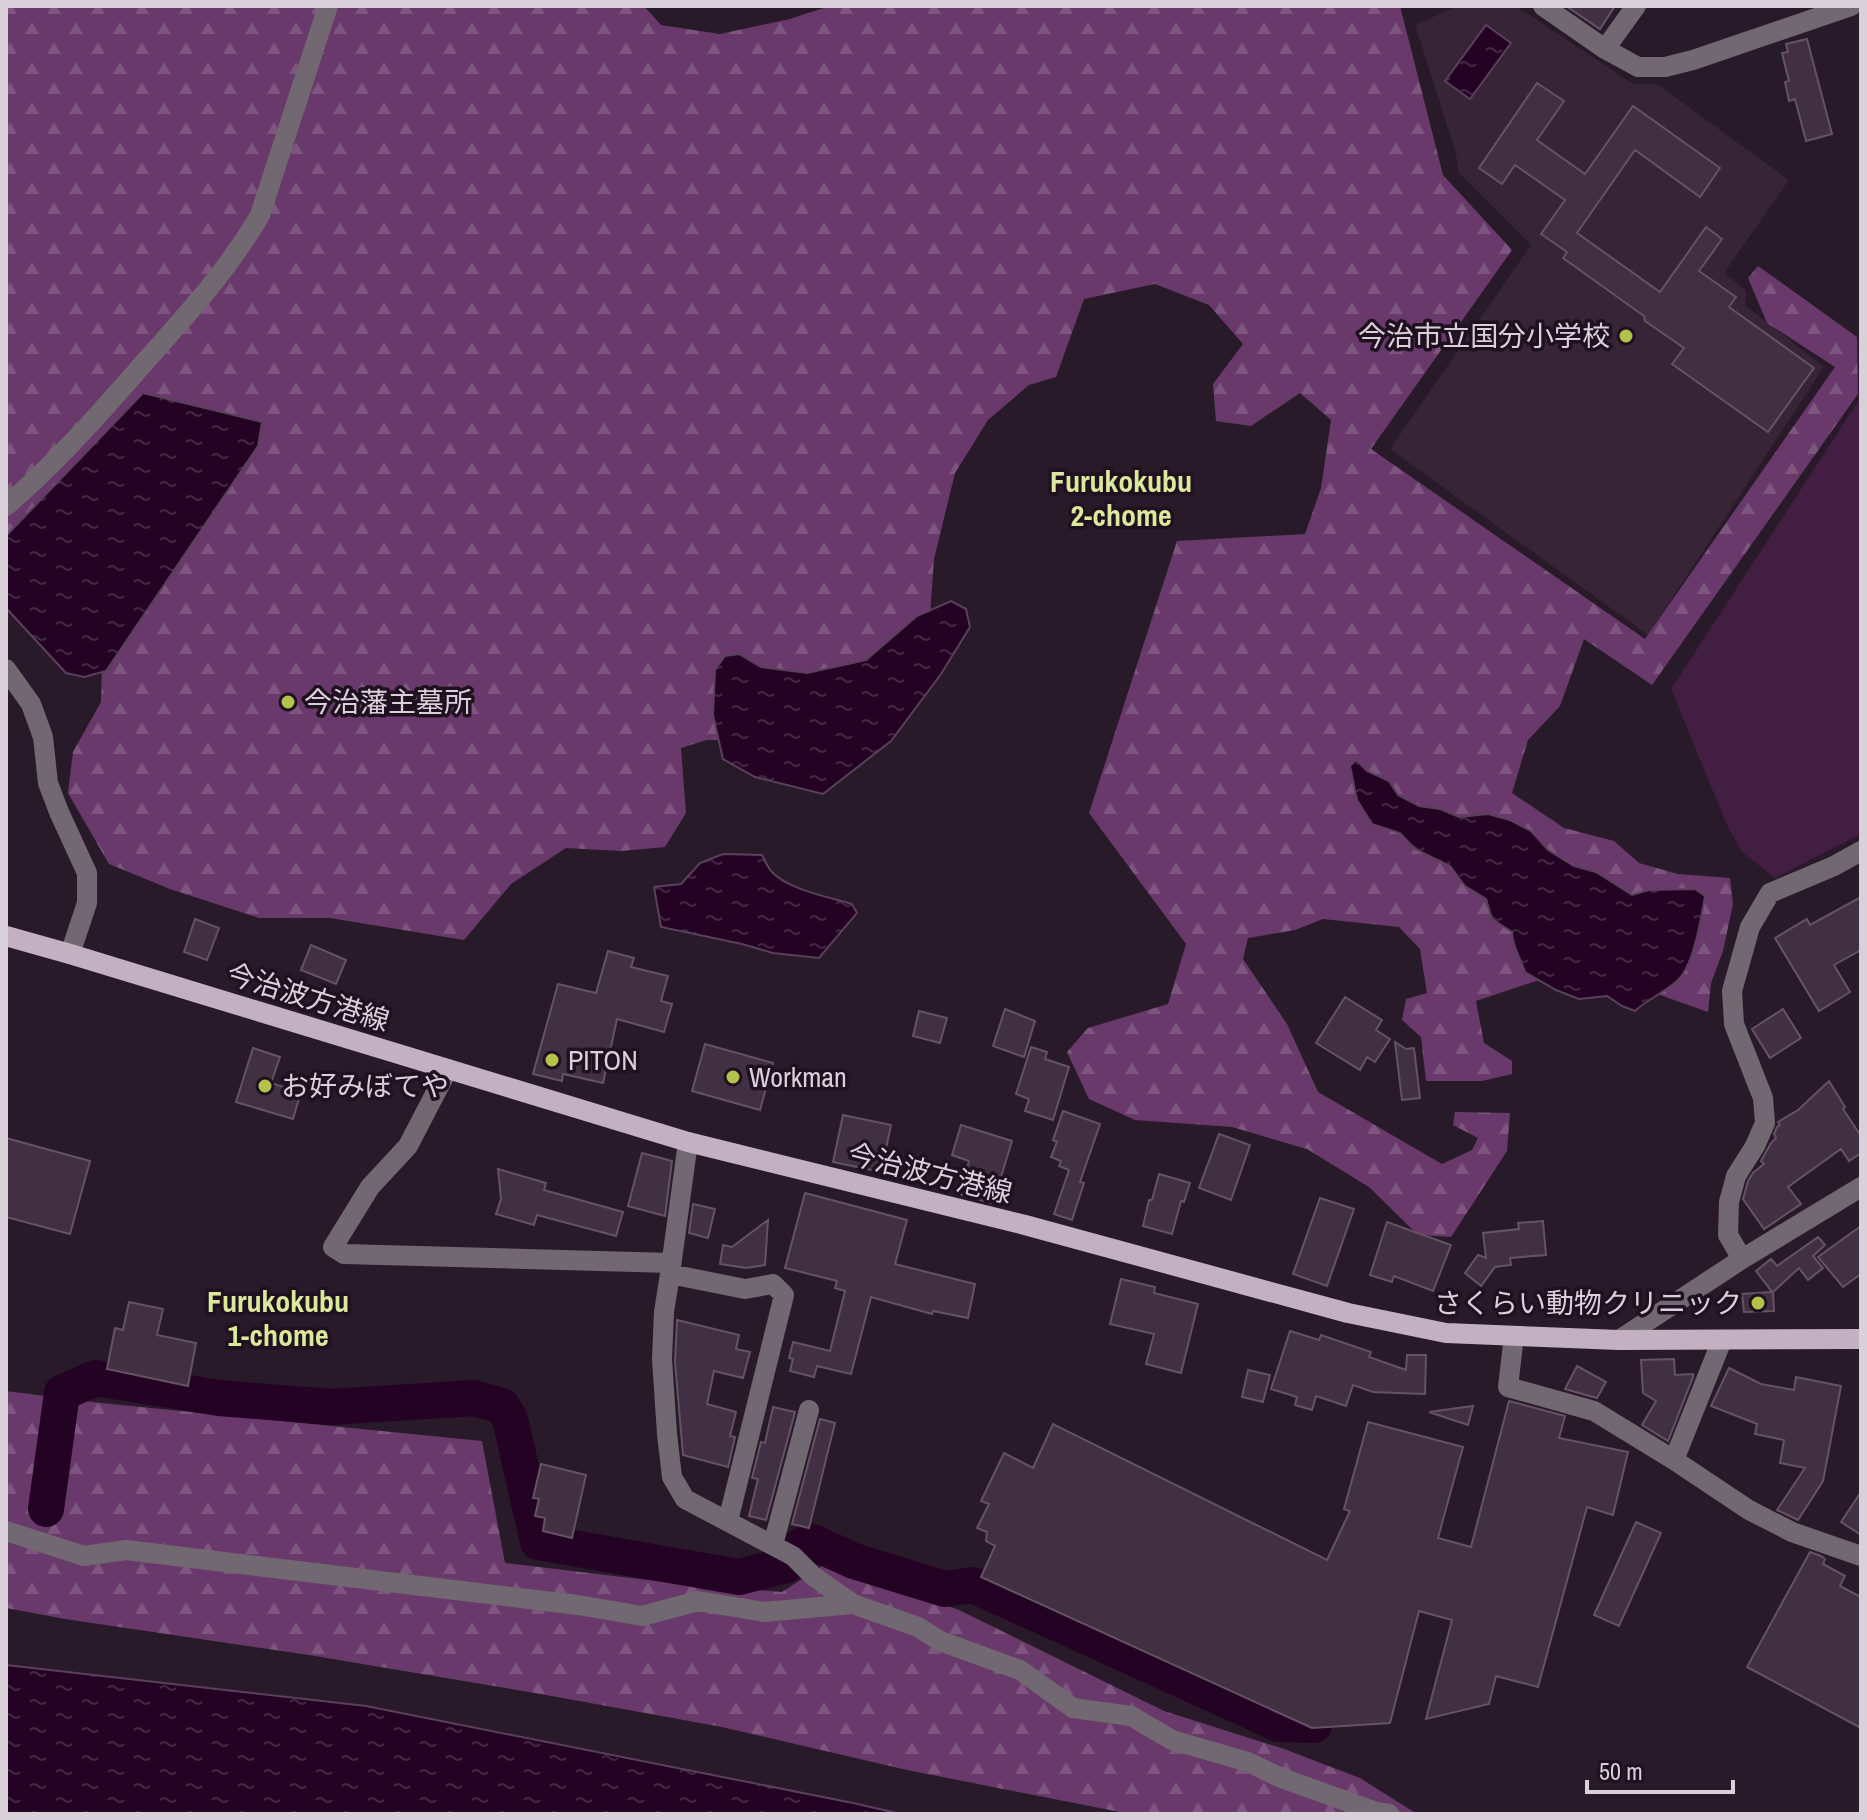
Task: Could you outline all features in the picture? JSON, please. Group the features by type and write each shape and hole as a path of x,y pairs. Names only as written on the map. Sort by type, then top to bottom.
{"main road":[{"name":"今治波方港線","path":"6,936 688,1142 1025,1225 1348,1313 1446,1333 1619,1340 1861,1339"}],"street":[{"path":"6,506 106,406 195,305 245,241 260,215 328,6"},
{"path":"1543,6 1605,49 1638,67 1665,67 1693,60 1847,7"},
{"path":"1605,49 1636,6"},
{"path":"6,669 31,704 43,737 48,783 87,873 87,903 70,954"},
{"path":"1742,1259 1728,1235 1729,1202 1736,1176 1765,1123 1763,1098 1734,1024 1732,991 1750,927 1770,893 1861,851"},
{"path":"448,1069 408,1146 370,1187 333,1247 344,1254 670,1269 745,1289 773,1284 784,1295 728,1521"},
{"path":"688,1142 664,1312 662,1359 672,1477 685,1499 793,1556 813,1576 853,1604 918,1627 940,1641 1020,1670 1073,1708 1131,1716 1172,1740 1248,1762 1279,1777 1389,1814"},
{"path":"1619,1340 1742,1259 1861,1187"},
{"path":"1514,1336 1508,1387 1594,1411 1749,1510 1792,1532 1861,1556"},
{"path":"1674,1460 1722,1340"},
{"path":"773,1545 809,1410"},
{"path":"6,1531 84,1556 126,1550 578,1605 642,1616 698,1601 764,1612 853,1604"}],"shaded area":[{"name":"今治市立国分小学校","path":"1458,6 1516,6 1633,84 1657,84 1789,180 1724,273 1746,291 1745,305 1824,367 1648,635 1390,449 1531,245 1458,172 1456,153 1415,25"},
{"path":"1861,397 1861,834 1775,878 1742,852 1727,825 1671,689"}],"green space":[{"path":"6,6 644,6 661,25 720,34 790,19 830,6 1400,6 1443,175 1512,250 1371,449 1645,639 1835,367 1767,323 1748,278 1758,266 1857,337 1858,394 1652,685 1584,639 1560,706 1528,740 1512,793 1564,828 1614,841 1639,863 1678,874 1730,878 1733,904 1723,951 1711,983 1708,1012 1646,990 1560,973 1476,1001 1484,1043 1512,1061 1512,1074 1482,1081 1426,1081 1421,1037 1402,1020 1406,999 1427,993 1420,949 1399,927 1323,919 1295,930 1248,938 1243,959 1287,1024 1318,1092 1442,1164 1472,1150 1478,1138 1453,1125 1455,1112 1510,1113 1507,1151 1451,1237 1418,1235 1369,1187 1307,1149 1232,1127 1135,1120 1089,1099 1067,1052 1088,1028 1168,1004 1186,944 1089,813 1177,541 1305,534 1321,488 1331,420 1300,393 1251,426 1216,421 1213,384 1243,344 1209,305 1155,284 1084,299 1056,377 1029,385 988,420 955,473 934,559 928,644 803,740 707,740 681,748 686,813 665,847 621,851 566,848 511,884 464,940 330,918 259,918 170,889 109,864 68,793 73,752 101,702 103,622 6,578"},
{"path":"6,1391 482,1441 505,1563 681,1584 782,1592 825,1564 959,1610 1164,1711 1284,1749 1360,1778 1417,1814 1130,1814 907,1770 722,1727 309,1655 6,1608"}],"water":[{"path":"1486,25 1511,43 1470,99 1445,81"},
{"path":"143,393 262,422 258,446 106,671 84,677 66,673 6,608 6,536"},
{"path":"951,601 966,609 970,627 941,674 891,741 823,794 755,777 723,759 713,715 715,670 725,656 739,654 761,667 807,673 866,660 917,616"},
{"path":"1356,760 1367,771 1389,781 1398,795 1419,806 1440,809 1459,817 1488,814 1510,820 1531,831 1548,850 1574,866 1596,872 1632,895 1649,890 1695,889 1705,896 1696,941 1683,974 1635,1011 1607,996 1579,999 1525,972 1512,932 1492,919 1486,899 1465,886 1450,866 1415,849 1400,833 1372,824 1357,800 1350,766"},
{"path":"723,854 762,855 771,870 788,884 852,904 857,913 819,958 773,953 661,927 654,887 681,884 700,863"},
{"path":"6,1665 366,1706 901,1814 6,1814"}],"building":[{"path":"1566,6 1615,6 1600,29"},
{"path":"1807,39 1832,134 1806,141 1795,99 1789,101 1785,82 1789,81 1782,53 1788,52 1786,44"},
{"path":"1537,83 1564,101 1537,140 1585,174 1633,106 1720,168 1700,197 1635,150 1577,233 1660,292 1706,227 1722,239 1699,271 1736,297 1729,307 1814,368 1768,432 1672,364 1684,348 1563,258 1567,252 1541,234 1565,200 1515,165 1502,184 1479,168"},
{"path":"1861,897 1861,950 1834,965 1850,992 1819,1011 1775,938 1807,919 1810,925"},
{"path":"195,919 219,928 207,960 184,952"},
{"path":"311,945 346,960 336,984 301,970"},
{"path":"608,951 634,958 631,967 668,976 661,1001 672,1004 664,1032 617,1019 603,1083 563,1074 562,1081 533,1074 558,984 596,993"},
{"path":"1345,997 1382,1020 1376,1030 1390,1039 1375,1062 1367,1057 1360,1070 1316,1043"},
{"path":"1005,1009 1035,1021 1024,1057 993,1046"},
{"path":"1783,1009 1801,1038 1770,1058 1752,1029"},
{"path":"919,1011 947,1018 940,1043 913,1036"},
{"path":"1395,1042 1406,1049 1414,1048 1420,1098 1402,1100"},
{"name":"Workman","path":"705,1044 773,1063 760,1110 692,1091"},
{"path":"1031,1047 1047,1052 1045,1059 1069,1067 1053,1120 1025,1111 1029,1099 1016,1094"},
{"path":"253,1048 280,1057 271,1083 300,1095 293,1119 236,1102"},
{"path":"1829,1081 1861,1136 1861,1153 1849,1161 1841,1149 1788,1187 1801,1204 1764,1229 1743,1199 1748,1181 1764,1164 1761,1161 1776,1138 1774,1134 1780,1125 1778,1122 1798,1110"},
{"path":"1063,1111 1100,1124 1080,1182 1084,1183 1072,1220 1054,1214 1069,1170 1059,1166 1061,1161 1051,1157"},
{"path":"843,1115 891,1125 881,1172 833,1162"},
{"path":"961,1125 1012,1141 991,1203 960,1194 969,1161 952,1155"},
{"path":"1219,1134 1250,1145 1231,1200 1199,1188"},
{"path":"6,1138 90,1161 70,1234 6,1217"},
{"path":"642,1153 672,1161 665,1216 628,1206"},
{"path":"498,1169 546,1183 544,1190 623,1212 616,1236 537,1215 534,1225 496,1214 501,1199"},
{"path":"1159,1174 1190,1183 1184,1202 1181,1201 1172,1234 1143,1226"},
{"path":"805,1193 907,1220 895,1264 975,1284 968,1318 933,1311 932,1314 871,1297 851,1374 817,1366 814,1377 790,1371 793,1342 830,1351 845,1291 835,1288 837,1281 785,1268"},
{"path":"1320,1198 1354,1209 1327,1286 1293,1274"},
{"path":"693,1204 715,1209 708,1238 689,1233"},
{"path":"768,1220 765,1265 746,1268 720,1264 723,1245 732,1247"},
{"path":"1543,1221 1546,1255 1510,1258 1511,1265 1495,1267 1481,1286 1465,1273 1478,1255 1486,1258 1483,1233 1519,1229 1518,1223"},
{"path":"1387,1222 1451,1245 1433,1291 1394,1276 1392,1282 1370,1275"},
{"path":"1861,1226 1861,1274 1843,1287 1818,1257"},
{"path":"1818,1237 1825,1245 1813,1256 1823,1268 1808,1280 1799,1268 1773,1292 1774,1311 1744,1312 1742,1294 1772,1292 1756,1271 1771,1259 1777,1266"},
{"path":"1121,1279 1155,1287 1154,1293 1198,1304 1181,1373 1146,1364 1154,1334 1110,1324"},
{"path":"129,1302 163,1309 157,1335 196,1343 188,1386 107,1369 115,1328 123,1330"},
{"path":"677,1320 739,1335 736,1349 750,1352 743,1378 714,1371 707,1404 736,1412 730,1436 735,1437 728,1467 683,1455 675,1362"},
{"path":"1290,1331 1319,1340 1321,1335 1371,1352 1369,1357 1406,1370 1407,1355 1426,1355 1425,1394 1373,1392 1353,1385 1346,1406 1316,1396 1312,1410 1295,1405 1297,1397 1271,1389"},
{"path":"1674,1359 1675,1375 1693,1374 1693,1377 1668,1441 1642,1425 1656,1401 1643,1393 1641,1360"},
{"path":"1577,1366 1606,1382 1597,1398 1565,1389"},
{"path":"1729,1368 1761,1384 1794,1390 1796,1377 1841,1386 1823,1481 1798,1520 1777,1510 1805,1468 1780,1463 1784,1440 1755,1434 1757,1424 1711,1406"},
{"path":"1248,1370 1270,1375 1263,1402 1242,1397"},
{"path":"1509,1401 1565,1416 1559,1438 1628,1452 1613,1515 1587,1507 1538,1687 1496,1676 1489,1704 1426,1719 1452,1620 1419,1611 1390,1723 1312,1728 981,1577 995,1546 986,1541 987,1532 977,1528 989,1504 981,1501 1004,1453 1033,1468 1053,1424 1327,1560 1350,1511 1344,1509 1368,1422 1463,1447 1438,1538 1471,1547"},
{"path":"1473,1406 1468,1425 1429,1412"},
{"path":"773,1407 795,1412 766,1520 749,1516 758,1479 752,1478 761,1442 765,1443"},
{"path":"820,1419 835,1423 809,1528 792,1524"},
{"path":"541,1464 586,1475 572,1538 543,1531 545,1518 535,1516 539,1499 533,1498"},
{"path":"1861,1492 1861,1535 1841,1522"},
{"path":"1636,1522 1661,1533 1619,1626 1594,1615"},
{"path":"1810,1552 1821,1556 1825,1559 1823,1564 1845,1576 1840,1586 1861,1597 1861,1728 1747,1667"}],"waterway":[{"path":"46,1509 62,1393 95,1378 219,1398 331,1407 474,1398 502,1406 510,1419 538,1542 739,1577 786,1565 801,1546 810,1541 854,1561 945,1589 973,1585 1279,1724 1314,1725"}],"place":[{"name":"今治市立国分小学校","path":"1626,336"},
{"name":"今治藩主墓所","path":"288,702"},
{"name":"PITON","path":"552,1060"},
{"name":"Workman","path":"733,1077"},
{"name":"お好みぼてや","path":"265,1086"},
{"name":"さくらい動物クリニック","path":"1758,1303"}],"district":[{"name":"Furukokubu 2-chome","path":"1121,499"},
{"name":"Furukokubu 1-chome","path":"278,1319"}]}
